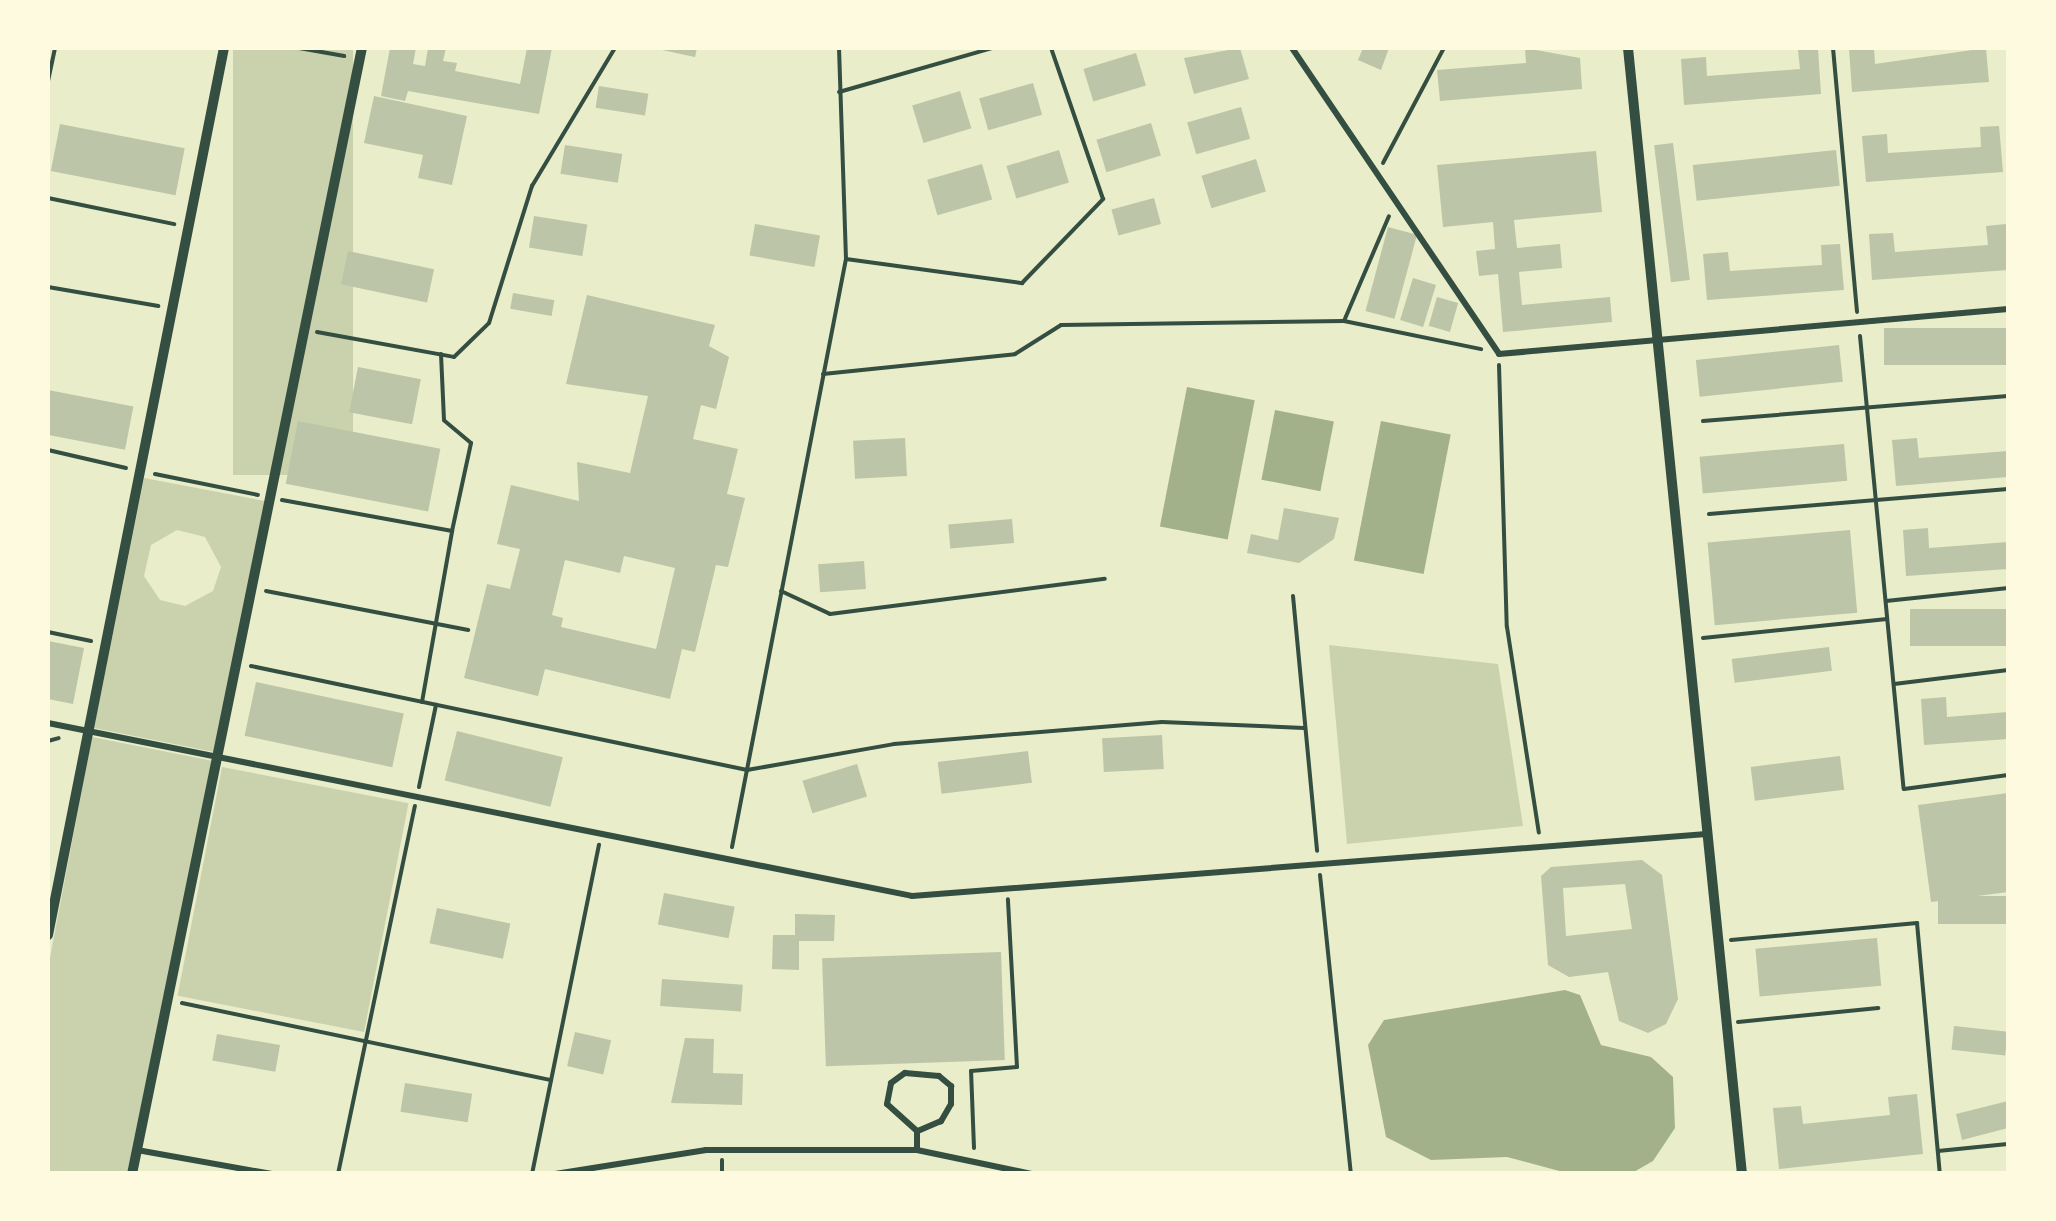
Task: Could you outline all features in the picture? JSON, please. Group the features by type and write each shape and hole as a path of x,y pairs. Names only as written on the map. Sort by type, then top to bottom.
{"street":[{"path":"48,935 224,48"},
{"path":"1628,48 1712,834 1742,1174"},
{"path":"132,1174 361,54"}],"lane":[{"path":"1292,48 1499,354 1660,343 2008,308"},
{"path":"48,723 912,896 1712,834"},
{"path":"917,1131 941,1121 950,1086 905,1073 891,1083 888,1104 917,1131 917,1150"},
{"path":"137,1150 272,1174"},
{"path":"554,1174 706,1150 917,1150 1032,1174"}],"path":[{"path":"48,81 55,48"},
{"path":"299,48 361,54"},
{"path":"303,329 454,357 489,323 532,186 615,48"},
{"path":"730,858 846,259 839,48"},
{"path":"840,92 992,48"},
{"path":"846,259 1022,283 1103,199 1051,48"},
{"path":"1378,172 1444,48"},
{"path":"1832,48 1904,789 2008,775"},
{"path":"48,198 189,227"},
{"path":"1344,321 1396,198"},
{"path":"48,287 172,309"},
{"path":"823,374 1015,354 1061,325 1344,321 1499,354 1507,627 1542,847"},
{"path":"422,702 471,443 444,420 440,354"},
{"path":"1702,421 2008,396"},
{"path":"48,450 452,532"},
{"path":"1710,514 2008,490"},
{"path":"781,591 830,614 1105,579"},
{"path":"252,588 468,630"},
{"path":"1886,601 2008,588"},
{"path":"1293,596 1351,1174"},
{"path":"1691,640 1888,619"},
{"path":"48,632 106,644"},
{"path":"237,663 747,770 894,744 1162,722 1304,728"},
{"path":"1894,684 2008,670"},
{"path":"338,1174 436,705"},
{"path":"532,1174 602,831"},
{"path":"974,1162 972,1072 1017,1067 1007,889"},
{"path":"1721,940 1918,923 1940,1174"},
{"path":"168,1000 551,1080"},
{"path":"1728,1022 1878,1008"},
{"path":"1938,1151 2008,1144"}],"shaded area":[{"path":"233,48 353,48 353,475 233,475"},
{"path":"1187,387 1255,400 1228,540 1160,526"},
{"path":"1275,410 1334,421 1320,491 1261,480"},
{"path":"1381,421 1451,435 1424,574 1354,560"},
{"path":"144,478 265,501 214,752 94,728","holes":["177,530 205,537 221,567 213,591 185,606 160,600 144,576 151,545"]},
{"path":"1329,645 1498,664 1523,826 1347,844"},
{"path":"92,737 213,761 127,1173 48,1174 48,968"},
{"path":"222,767 409,803 364,1032 178,996"},
{"path":"1565,990 1580,995 1601,1045 1651,1057 1673,1077 1675,1128 1653,1161 1632,1173 1567,1173 1507,1157 1431,1160 1386,1137 1368,1045 1384,1020"}],"building":[{"path":"390,48 416,48 413,64 425,66 428,48 446,48 443,61 457,63 455,71 520,84 527,48 552,48 539,114 408,91 405,101 381,96"},
{"path":"653,48 697,48 695,57"},
{"path":"1240,48 1249,79 1194,94 1184,58"},
{"path":"1363,48 1389,48 1381,70 1358,60"},
{"path":"1525,48 1580,58 1582,89 1440,101 1437,70 1526,63"},
{"path":"1849,48 1874,48 1875,64 1986,48 1989,82 1852,92"},
{"path":"1818,49 1821,94 1684,105 1681,59 1706,57 1707,76 1800,69 1798,50"},
{"path":"1136,53 1146,86 1093,102 1083,69"},
{"path":"1033,83 1042,115 988,130 979,98"},
{"path":"599,86 648,94 645,116 596,108"},
{"path":"960,91 971,128 924,143 912,106"},
{"path":"374,96 467,116 452,185 418,178 423,155 364,143"},
{"path":"1241,107 1250,139 1196,154 1187,122"},
{"path":"1151,123 1161,156 1106,172 1096,140"},
{"path":"60,124 185,148 176,195 51,171"},
{"path":"1999,126 2003,172 1866,182 1862,136 1887,134 1888,153 1981,147 1980,127"},
{"path":"1673,143 1690,280 1671,282 1654,145"},
{"path":"565,145 622,154 618,183 560,174"},
{"path":"1059,150 1069,183 1016,199 1006,166"},
{"path":"1836,150 1840,186 1697,201 1693,165"},
{"path":"1596,151 1602,212 1514,220 1517,248 1560,244 1562,268 1519,272 1522,305 1610,297 1612,322 1503,332 1498,274 1479,276 1476,251 1495,249 1493,222 1443,227 1437,165"},
{"path":"1256,159 1266,192 1211,208 1201,176"},
{"path":"982,164 992,200 937,215 927,180"},
{"path":"1154,198 1161,224 1118,235 1111,209"},
{"path":"534,216 587,224 582,256 529,248"},
{"path":"755,224 820,235 814,267 749,256"},
{"path":"2006,224 2008,270 1872,280 1869,234 1893,233 1895,252 1988,245 1986,226"},
{"path":"1388,227 1417,235 1394,319 1365,311"},
{"path":"1840,244 1844,290 1707,300 1703,254 1728,252 1730,271 1822,265 1821,245"},
{"path":"348,251 434,269 427,303 341,284"},
{"path":"1413,278 1436,285 1423,327 1400,320"},
{"path":"513,293 554,300 552,316 510,309"},
{"path":"587,295 715,325 709,346 729,357 716,409 701,405 693,439 738,449 727,494 745,498 728,567 716,565 695,652 682,649 670,699 545,669 538,696 464,678 487,584 510,589 520,549 497,544 511,485 579,501 577,462 630,473 648,396 566,384","holes":["624,556 675,568 656,649 561,627 563,618 552,615 565,560 620,573"]},
{"path":"1437,297 1458,303 1450,332 1429,326"},
{"path":"1884,328 2008,328 2008,365 1884,365"},
{"path":"1839,345 1843,382 1700,397 1696,360"},
{"path":"358,367 421,379 412,424 349,412"},
{"path":"48,390 133,407 125,450 48,435"},
{"path":"298,421 440,449 428,511 286,484"},
{"path":"905,438 907,476 855,479 853,441"},
{"path":"1917,438 1919,458 2008,451 2008,477 1896,486 1892,440"},
{"path":"1844,444 1847,481 1703,493 1700,457"},
{"path":"1284,508 1339,518 1334,539 1299,563 1247,553 1251,534 1278,540"},
{"path":"1012,519 1014,543 950,548 948,525"},
{"path":"1928,528 1929,548 2008,542 2008,569 1906,576 1903,530"},
{"path":"1850,530 1857,613 1715,625 1708,542"},
{"path":"864,561 866,589 820,592 818,564"},
{"path":"1910,609 2008,609 2008,646 1910,646"},
{"path":"48,641 84,648 73,704 48,699"},
{"path":"1829,647 1832,671 1735,683 1732,659"},
{"path":"256,682 404,713 392,767 245,736"},
{"path":"1946,697 1947,717 2008,712 2008,739 1924,745 1921,699"},
{"path":"457,731 563,757 550,807 445,780"},
{"path":"1162,735 1164,769 1104,772 1102,738"},
{"path":"1028,751 1032,783 942,794 938,762"},
{"path":"1840,756 1844,790 1755,801 1751,767"},
{"path":"857,764 867,797 812,813 802,781"},
{"path":"2008,793 2008,892 1931,902 1918,805"},
{"path":"1642,860 1662,875 1678,999 1666,1024 1648,1033 1619,1021 1608,972 1569,977 1548,965 1541,876 1551,867","holes":["1625,884 1632,929 1566,936 1563,888"]},
{"path":"664,893 735,907 729,938 658,924"},
{"path":"1938,896 2008,896 2008,924 1938,924"},
{"path":"437,908 510,924 503,959 430,943"},
{"path":"795,914 835,915 834,941 799,941 799,970 772,969 773,935 795,935"},
{"path":"1877,938 1881,986 1760,996 1755,949"},
{"path":"1001,952 1005,1060 826,1066 822,958"},
{"path":"662,979 743,985 741,1012 660,1006"},
{"path":"1954,1026 2008,1032 2005,1056 1951,1050"},
{"path":"575,1032 611,1040 603,1074 567,1066"},
{"path":"217,1034 280,1045 275,1072 212,1061"},
{"path":"685,1038 714,1039 713,1073 743,1074 742,1105 671,1103"},
{"path":"405,1083 472,1094 468,1122 400,1112"},
{"path":"1917,1094 1923,1154 1779,1169 1773,1108 1801,1106 1803,1124 1890,1115 1888,1097"},
{"path":"2008,1101 2008,1128 1962,1140 1956,1114"}]}
